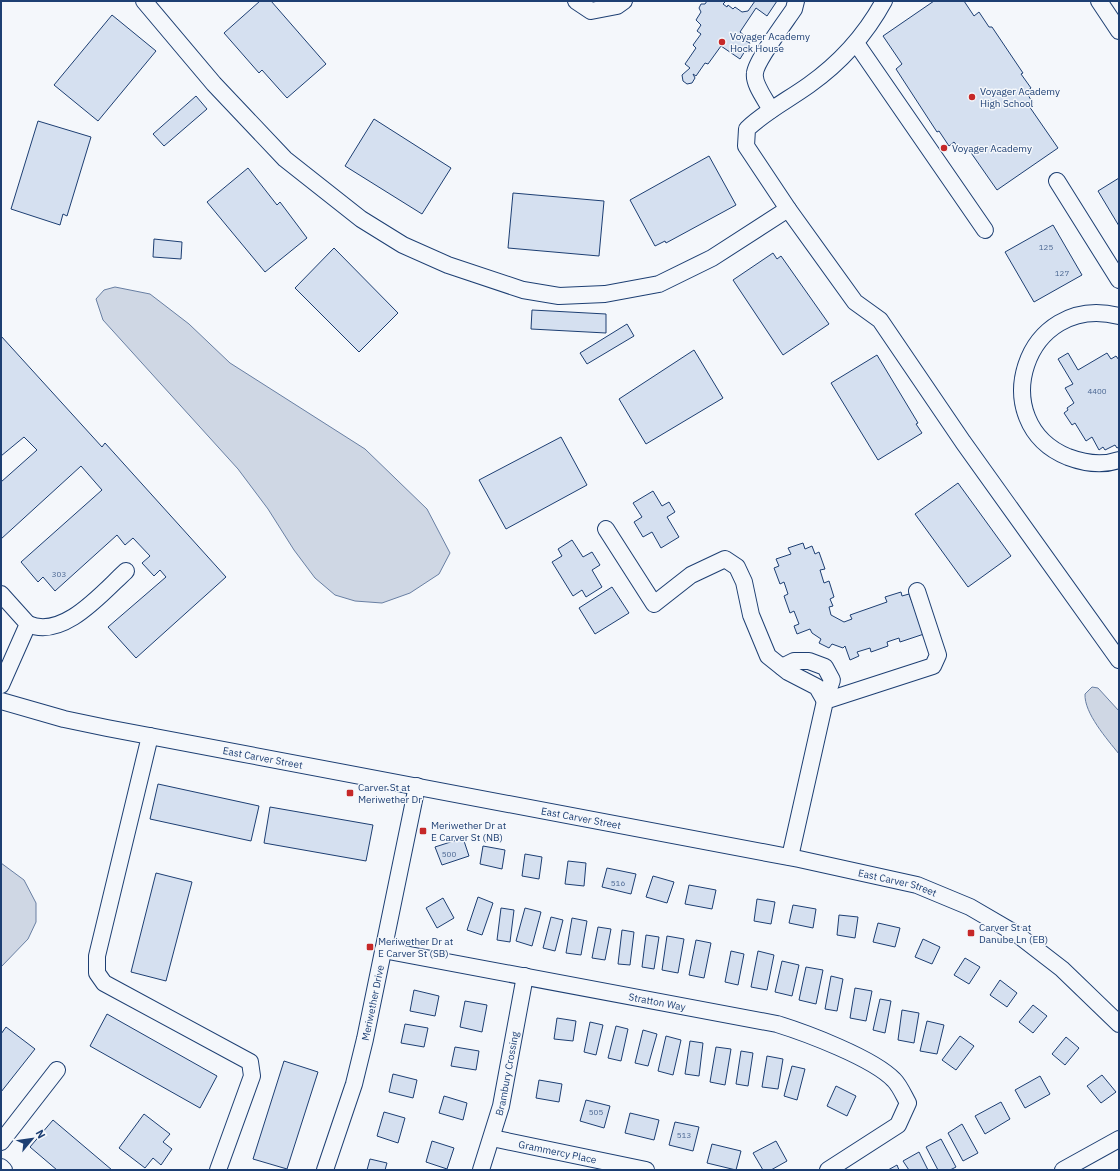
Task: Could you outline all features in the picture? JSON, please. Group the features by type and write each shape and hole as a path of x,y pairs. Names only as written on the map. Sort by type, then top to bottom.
{"street":[{"path":"144,1 214,84 285,159 361,219 403,245 454,268 523,290 559,296 605,294 658,284 712,258 788,209"},
{"path":"576,1 591,11 617,6 624,1"},
{"path":"771,110 756,82 754,72 794,9 796,1"},
{"path":"884,1 856,43 836,64 810,85 761,116 747,129 746,146 788,209 855,302 880,320 963,442 1119,660"},
{"path":"1099,1 1119,31"},
{"path":"856,43 985,230"},
{"path":"1057,181 1071,201 1119,280"},
{"path":"1119,316 1107,313 1089,313 1072,316 1057,324 1043,335 1032,349 1022,382 1023,400 1028,416 1036,432 1048,445 1079,461 1096,463 1119,460"},
{"path":"606,529 654,604 691,575 725,559 737,567 744,582 751,615 768,656 782,667 817,687 825,701 790,857"},
{"path":"1,594 28,624 37,628 49,628 60,625 74,617 126,571"},
{"path":"825,701 933,666 938,655 917,591"},
{"path":"1,685 28,624"},
{"name":"East Carver Street","path":"1,701 64,719 790,857 917,885 970,906 1018,934 1062,969 1119,1024"},
{"path":"150,736 97,956 97,973 104,983 250,1062 252,1076 218,1170"},
{"name":"Meriwether Drive","path":"325,1170 354,1084 417,786"},
{"name":"Stratton Way","path":"383,950 777,1024 803,1032 878,1067 894,1080 908,1103 898,1125 828,1170"},
{"name":"Brambury Crossing","path":"481,1170 501,1106 525,976"},
{"path":"1,1142 57,1070"},
{"path":"1063,1170 1087,1155 1119,1131"},
{"name":"Grammercy Place","path":"492,1138 646,1170"},
{"path":"1087,1155 1119,1139"},
{"path":"1,1167 4,1170"}],"shaded area":[{"path":"115,287 150,294 189,324 230,363 365,449 427,509 450,553 439,574 410,593 382,603 355,601 335,595 315,578 294,550 268,509 238,469 103,320 96,299 104,290"},
{"path":"1092,687 1098,688 1119,711 1119,754 1097,726 1088,709 1085,694"},
{"path":"1,863 24,880 36,903 36,922 28,939 1,967"}],"building":[{"path":"260,1 271,1 326,64 287,98 262,70 259,73 224,33"},
{"name":"Voyager Academy Hock House","path":"707,1 726,1 723,4 727,7 728,5 733,9 735,7 742,12 748,11 755,1 777,1 767,16 756,8 740,32 748,38 746,41 750,43 740,59 721,46 708,64 705,63 696,76 693,74 695,78 692,83 687,84 683,81 682,75 690,68 685,64 696,48 693,45 701,34 697,31 701,25 696,20 701,12 699,8 701,4 705,4"},
{"name":"Voyager Academy High School","path":"934,1 964,1 974,16 979,12 989,27 992,27 1023,73 1021,74 1031,88 1026,92 1033,103 1029,106 1058,148 997,190 967,147 961,151 954,142 949,146 939,131 937,132 896,69 902,64 883,36"},
{"path":"112,15 156,51 98,121 54,85"},
{"path":"196,96 207,109 164,146 153,134"},
{"path":"374,119 451,168 422,214 345,166"},
{"path":"38,121 91,137 67,216 63,214 60,225 11,209"},
{"path":"709,156 736,205 666,243 665,241 655,246 630,200"},
{"path":"248,168 277,205 280,202 307,238 265,272 207,202"},
{"path":"1119,178 1119,226 1098,191"},
{"path":"513,193 604,201 599,256 508,248"},
{"path":"1053,225 1082,275 1034,302 1005,252"},
{"path":"154,239 182,242 181,259 153,257"},
{"path":"334,248 398,313 359,352 295,288"},
{"path":"773,253 777,259 781,256 829,324 783,355 733,280"},
{"path":"532,310 606,314 606,333 531,329"},
{"path":"627,324 634,336 587,364 580,353"},
{"path":"1,336 102,447 105,443 226,577 136,658 108,627 166,577 160,570 154,576 142,563 150,556 133,538 125,545 117,535 55,591 43,577 38,582 21,562 102,490 81,466 1,539 1,482 37,450 24,437 1,456"},
{"path":"694,350 723,398 646,444 619,399"},
{"path":"1068,353 1078,370 1107,353 1111,359 1116,356 1119,360 1119,447 1117,448 1115,445 1105,450 1103,447 1099,450 1092,437 1086,441 1075,423 1072,425 1064,413 1068,410 1067,408 1074,403 1065,388 1073,384 1058,359"},
{"path":"877,355 918,423 916,424 922,433 878,460 831,383"},
{"path":"561,437 587,485 506,529 479,480"},
{"path":"958,483 1011,556 968,587 915,514"},
{"path":"653,491 662,506 669,502 675,512 667,517 679,537 661,548 652,532 643,537 634,522 642,517 633,503"},
{"path":"572,540 583,557 592,552 600,565 592,570 602,587 586,597 582,590 573,596 552,562 562,556 558,549"},
{"path":"803,543 805,549 812,546 815,554 819,552 825,569 820,570 824,583 829,581 834,597 830,599 833,606 829,607 831,615 844,622 852,619 850,615 887,602 885,597 901,592 902,596 909,594 924,634 900,642 899,638 887,642 888,646 871,652 870,648 857,652 859,656 850,660 845,646 843,648 832,644 829,648 819,643 821,639 812,633 810,629 797,634 794,626 799,624 794,611 790,613 784,596 788,594 784,582 780,584 774,568 779,566 776,559 791,554 788,548"},
{"path":"612,587 629,613 595,634 579,608"},
{"path":"158,784 259,806 251,841 150,819"},
{"path":"270,807 373,825 366,861 264,843"},
{"path":"463,838 469,856 442,865 435,847"},
{"path":"483,846 505,850 502,869 480,864"},
{"path":"525,854 542,857 539,879 522,876"},
{"path":"568,861 586,863 584,886 565,884"},
{"path":"607,868 636,874 631,894 602,887"},
{"path":"156,873 192,882 166,981 131,972"},
{"path":"653,876 674,882 667,903 646,897"},
{"path":"689,885 716,890 712,909 685,904"},
{"path":"478,897 493,903 482,935 467,930"},
{"path":"443,898 454,918 437,928 426,908"},
{"path":"757,899 775,902 771,924 754,921"},
{"path":"793,905 816,909 813,928 789,923"},
{"path":"501,908 514,910 510,942 497,940"},
{"path":"525,908 541,912 532,946 516,941"},
{"path":"839,915 858,917 855,938 837,935"},
{"path":"551,917 563,920 555,951 543,948"},
{"path":"572,918 587,921 581,955 566,953"},
{"path":"878,923 900,928 895,947 873,942"},
{"path":"598,927 611,929 605,960 592,958"},
{"path":"622,930 634,932 630,965 618,964"},
{"path":"646,935 659,937 654,969 642,967"},
{"path":"667,936 684,939 678,973 662,970"},
{"path":"923,939 940,947 932,964 915,957"},
{"path":"696,940 711,943 704,978 689,975"},
{"path":"731,951 744,954 738,985 725,982"},
{"path":"758,951 774,955 767,990 751,987"},
{"path":"965,958 980,967 969,984 954,975"},
{"path":"782,961 799,965 792,996 775,992"},
{"path":"806,967 823,970 816,1004 799,1000"},
{"path":"831,976 843,979 837,1011 825,1009"},
{"path":"1000,980 1017,993 1007,1007 990,995"},
{"path":"855,988 872,991 866,1021 850,1018"},
{"path":"414,990 439,996 435,1016 410,1011"},
{"path":"880,999 891,1001 885,1033 873,1030"},
{"path":"465,1001 487,1005 482,1032 460,1027"},
{"path":"1033,1005 1047,1016 1033,1033 1019,1022"},
{"path":"902,1010 919,1013 914,1043 898,1040"},
{"path":"107,1014 217,1076 200,1108 90,1046"},
{"path":"557,1018 576,1021 573,1041 554,1039"},
{"path":"927,1021 944,1025 937,1054 920,1051"},
{"path":"590,1022 603,1025 596,1055 584,1052"},
{"path":"405,1024 428,1028 424,1047 401,1043"},
{"path":"616,1026 628,1029 621,1061 608,1058"},
{"path":"6,1027 35,1049 1,1092 1,1034"},
{"path":"643,1030 657,1034 648,1066 635,1063"},
{"path":"666,1036 681,1040 673,1075 658,1071"},
{"path":"960,1036 974,1046 956,1070 942,1060"},
{"path":"1066,1037 1079,1048 1065,1065 1052,1054"},
{"path":"690,1041 703,1043 699,1076 685,1074"},
{"path":"455,1047 479,1051 476,1070 451,1066"},
{"path":"716,1047 731,1049 725,1085 710,1082"},
{"path":"741,1051 753,1053 748,1086 736,1084"},
{"path":"767,1056 783,1059 778,1089 762,1087"},
{"path":"284,1061 318,1072 287,1169 253,1159"},
{"path":"792,1066 805,1069 797,1100 784,1096"},
{"path":"393,1074 417,1080 413,1098 389,1092"},
{"path":"1102,1075 1116,1092 1101,1103 1087,1086"},
{"path":"1040,1076 1050,1094 1025,1108 1015,1090"},
{"path":"539,1080 562,1084 559,1102 536,1098"},
{"path":"836,1086 856,1096 847,1116 827,1106"},
{"path":"444,1096 467,1103 463,1120 439,1113"},
{"path":"586,1100 610,1106 604,1128 580,1121"},
{"path":"1001,1102 1010,1119 985,1134 975,1116"},
{"path":"384,1112 405,1118 398,1143 377,1136"},
{"path":"630,1113 659,1120 654,1140 625,1133"},
{"path":"144,1114 170,1134 163,1142 172,1149 161,1165 153,1158 145,1168 119,1148"},
{"path":"53,1120 112,1170 57,1170 30,1147"},
{"path":"675,1122 699,1127 693,1151 669,1145"},
{"path":"962,1124 978,1153 963,1161 948,1133"},
{"path":"941,1139 956,1167 950,1170 938,1170 926,1147"},
{"path":"432,1141 454,1148 447,1169 426,1162"},
{"path":"776,1141 787,1161 771,1170 763,1170 753,1153"},
{"path":"712,1144 741,1151 736,1170 707,1163"},
{"path":"919,1152 928,1170 909,1170 903,1161"},
{"path":"370,1159 387,1163 385,1170 367,1170"},
{"path":"897,1165 899,1170 888,1170"}],"place":[{"name":"Voyager Academy Hock House","path":"722,42"},
{"name":"Voyager Academy High School","path":"972,97"},
{"name":"Voyager Academy","path":"944,148"},
{"name":"Carver St at Meriwether Dr","path":"350,793"},
{"name":"Meriwether Dr at E Carver St (NB)","path":"423,831"},
{"name":"Carver St at Danube Ln (EB)","path":"971,933"},
{"name":"Meriwether Dr at E Carver St (SB)","path":"370,947"}]}
